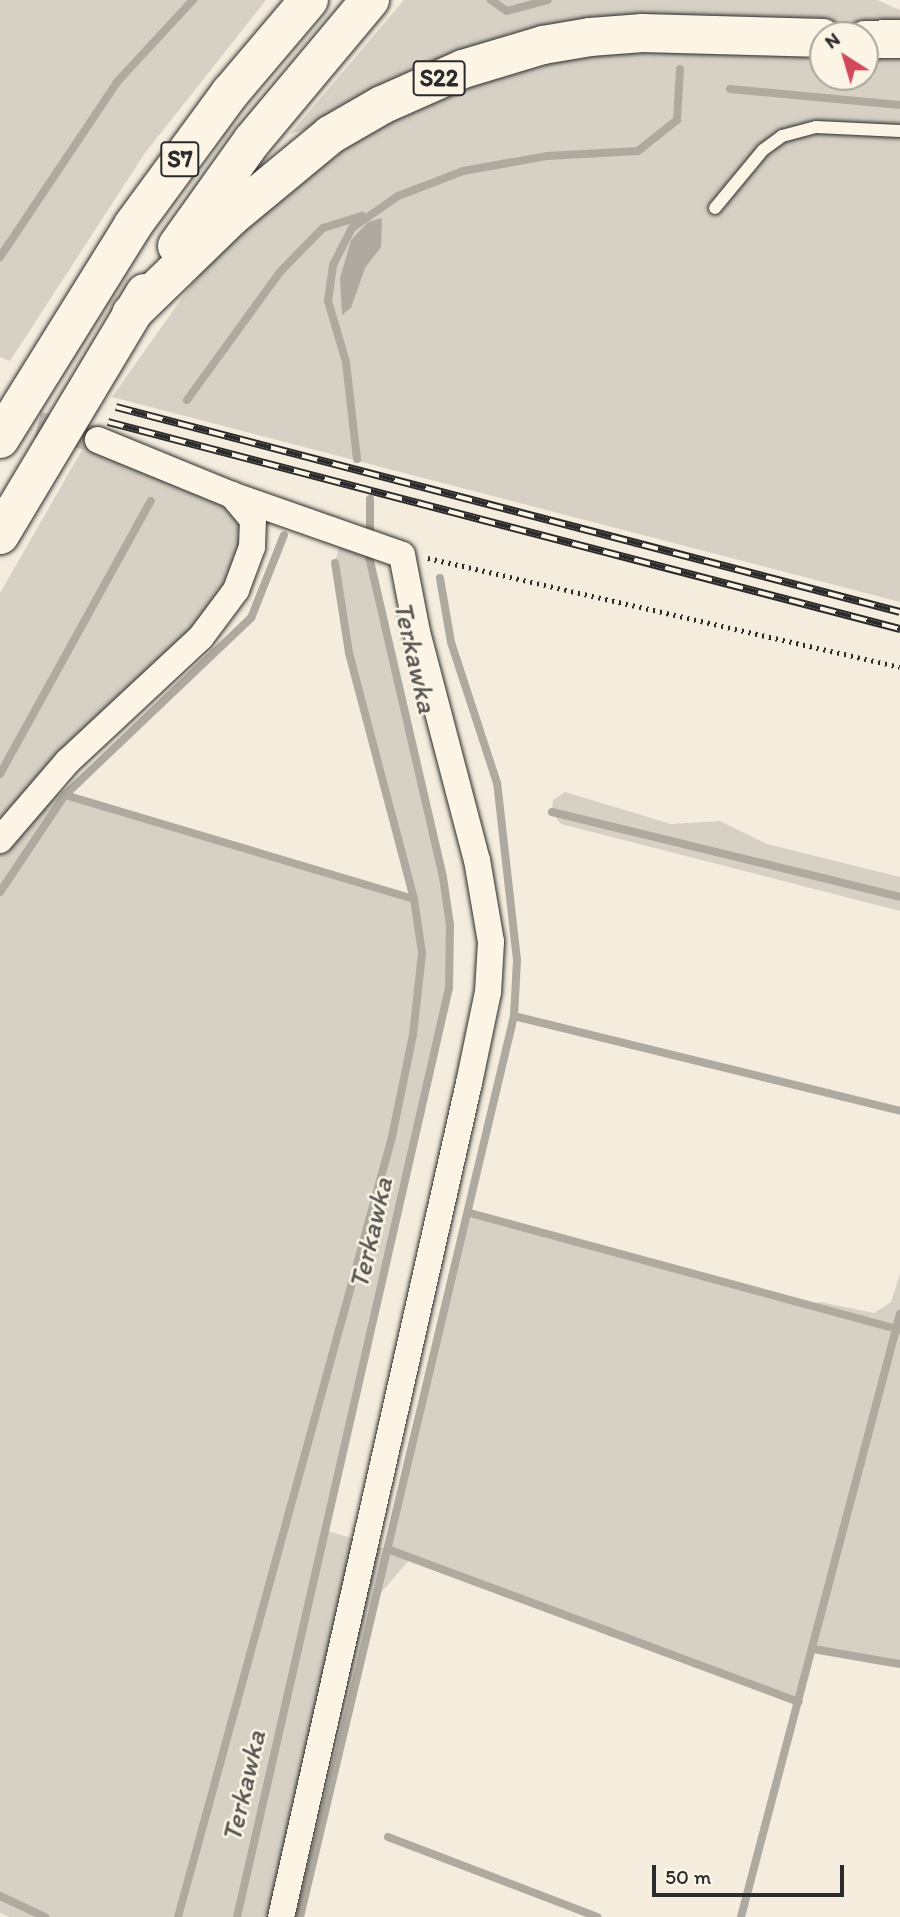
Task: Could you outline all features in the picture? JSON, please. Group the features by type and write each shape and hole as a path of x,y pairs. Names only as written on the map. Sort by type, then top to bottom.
{"highway":[{"name":"S7","path":"0,439 65,330 164,181 230,93 309,0"},
{"name":"S7","path":"0,535 131,314 252,141 370,0"},
{"name":"S22","path":"131,314 231,217 330,135 432,81 543,45 590,37 681,33 809,38"},
{"path":"879,40 900,39"}],"street":[{"path":"99,440 232,495 402,555 417,632 487,910 490,977 281,1917"},
{"path":"0,840 88,742 180,660 236,590 252,547 254,529 248,510 232,495"}],"lane":[{"path":"715,208 763,150 782,136 816,127 900,131"}],"path":[{"path":"402,555 517,576 900,667"}],"shaded area":[{"path":"0,0 266,0 145,153 10,361 0,357"},
{"path":"404,0 877,0 900,10 900,24 879,23 879,21 665,18 290,134"},
{"path":"660,48 809,52 809,91 879,91 879,55 900,55 900,602 112,397 189,288 226,244 294,181 422,100 580,54"},
{"path":"382,218 381,247 365,268 351,308 342,315 340,278 351,240 368,222"},
{"path":"86,443 248,510 236,590 40,793 65,795 413,899 349,653 335,563 339,547 369,557 443,877 450,925 449,988 325,1530 390,1550 470,1213 808,1306 820,1302 874,1313 891,1302 900,1274 900,1664 813,1649 799,1702 411,1558 373,1602 300,1917 9,1917 0,1913 0,593"},
{"path":"565,792 671,824 720,821 767,844 900,877 900,911 561,824 552,812 553,800"}],"waterway":[{"path":"0,257 117,82 193,0"},
{"path":"491,0 507,11 548,0"},
{"name":"Terkawka","path":"357,459 346,362 328,301 333,265 352,228 398,196 463,171 547,156 638,151 677,120 680,69"},
{"path":"730,89 900,105"},
{"path":"187,400 280,272 323,228 362,216"},
{"name":"Terkawka","path":"370,499 370,533"},
{"path":"0,774 151,501"},
{"path":"0,892 65,795 251,618 284,535"},
{"name":"Terkawka","path":"237,1917 449,988 450,925 443,877 369,557"},
{"path":"178,1917 392,1137 413,1035 422,953 414,899 349,653 335,563"},
{"path":"300,1917 514,1016 517,960 497,783 451,642 440,578"},
{"path":"65,795 414,899"},
{"path":"552,812 900,897"},
{"path":"514,1016 900,1111"},
{"path":"470,1213 900,1330"},
{"path":"741,1917 900,1314"},
{"path":"390,1550 799,1702"},
{"path":"813,1649 900,1664"},
{"path":"388,1837 597,1917"},
{"path":"0,1896 45,1917"}],"tunnel":[{"path":"0,415 98,440"}],"railway":[{"path":"116,407 900,612"},
{"path":"108,422 900,629"}]}
